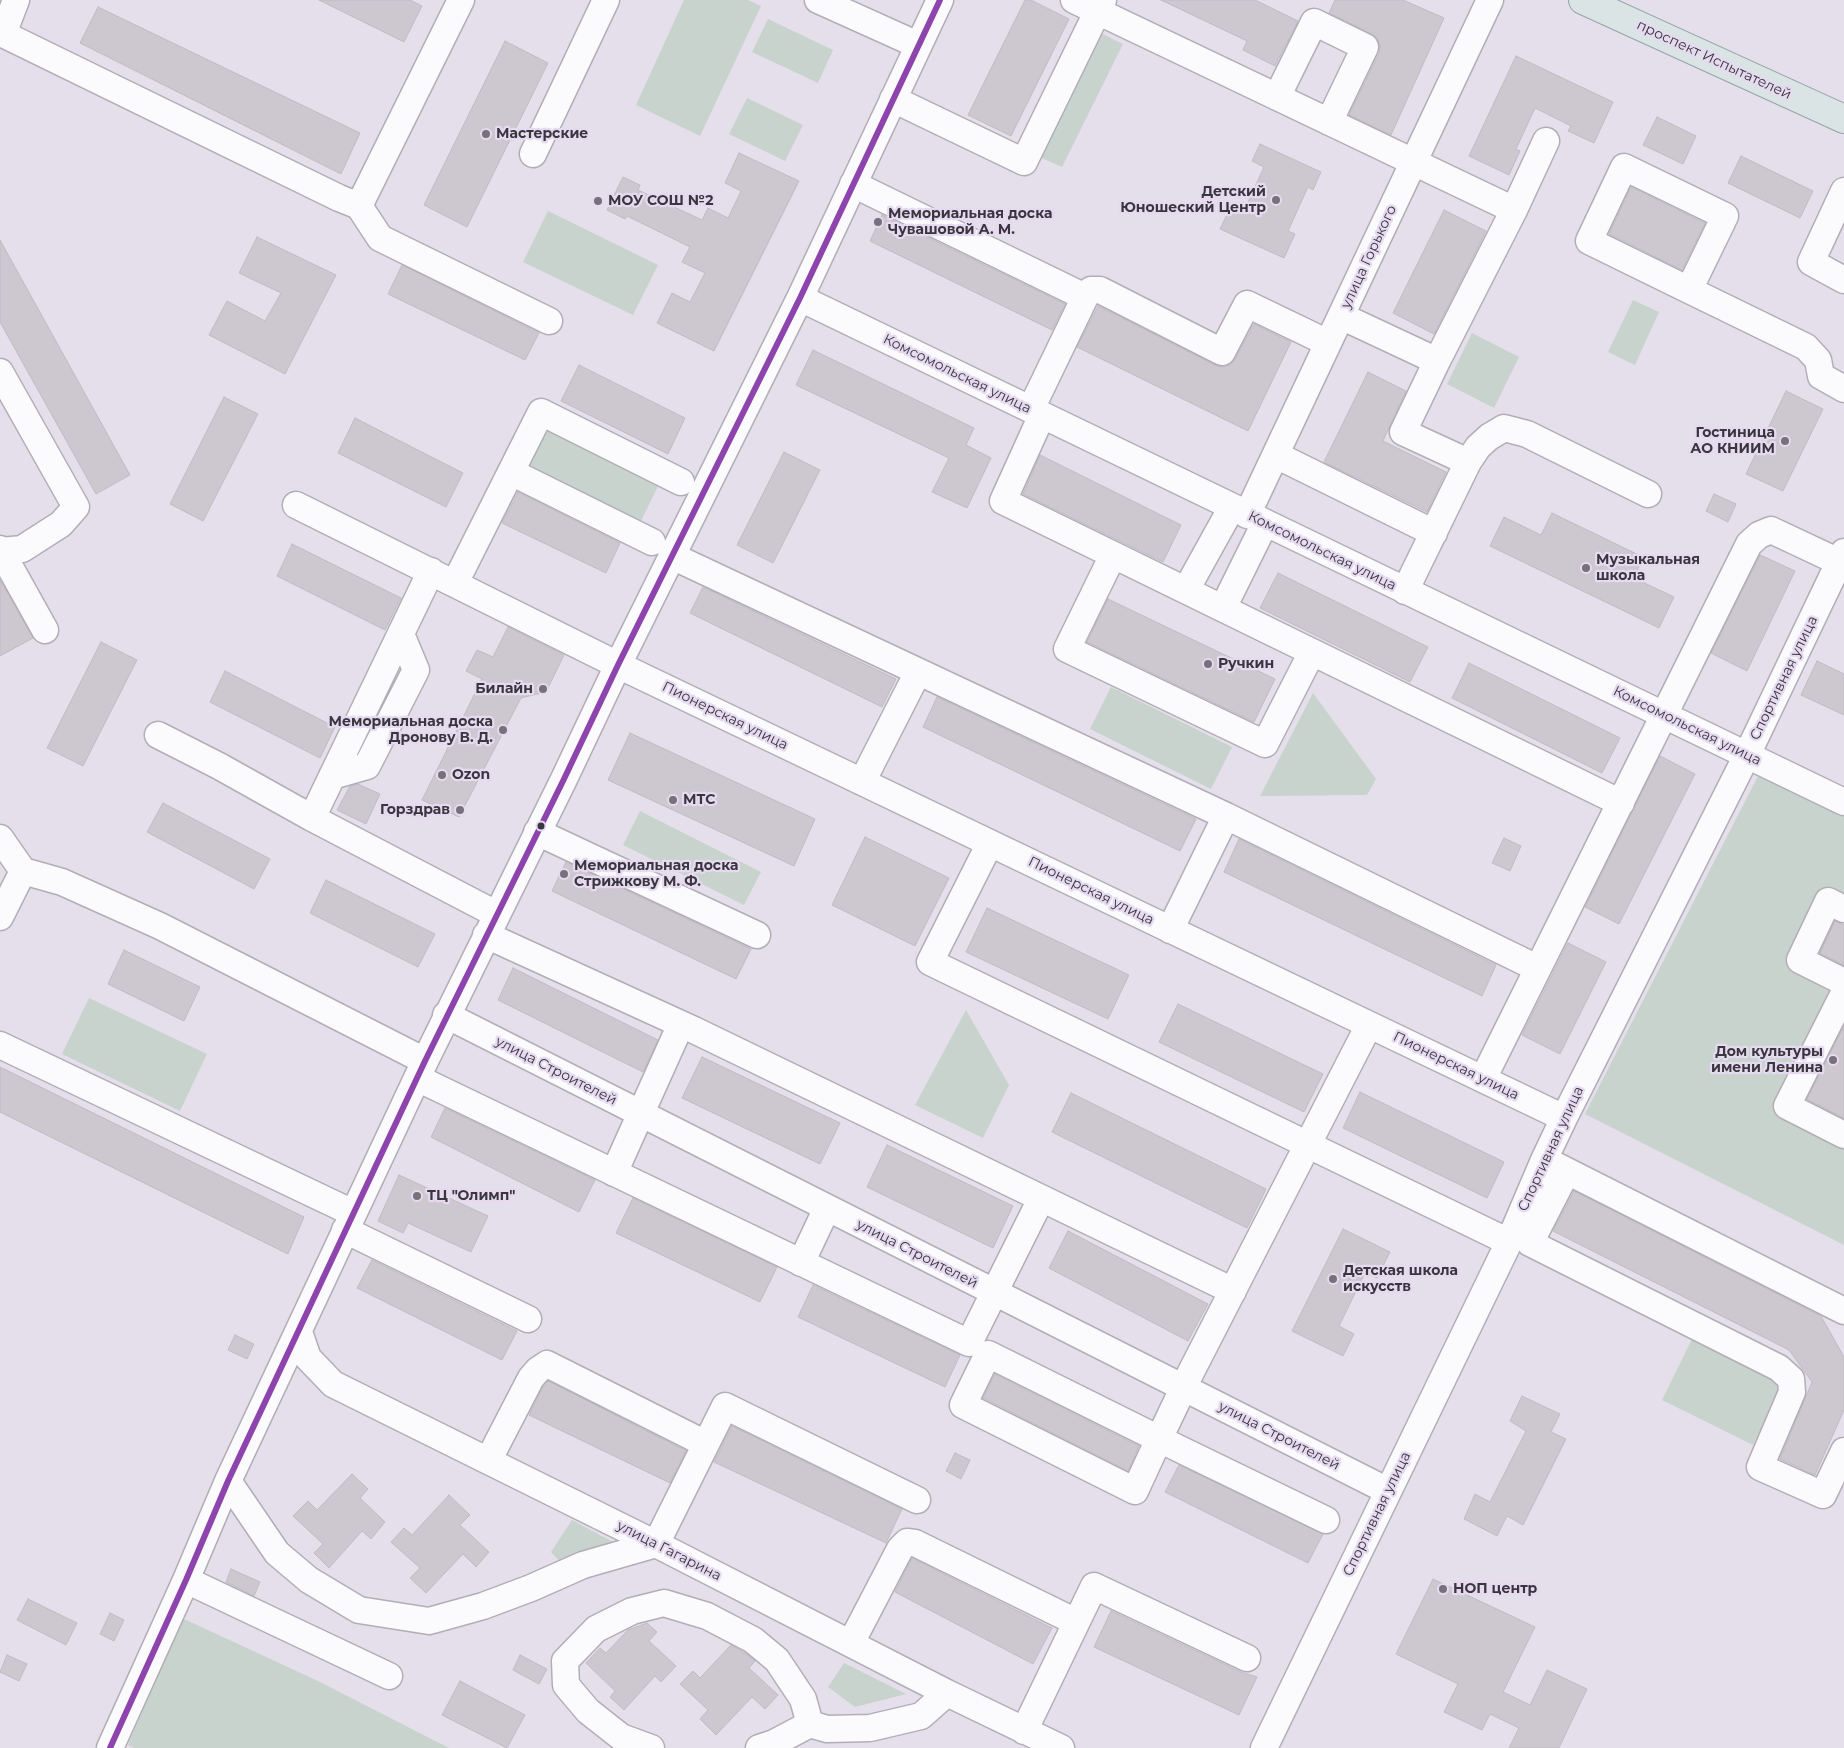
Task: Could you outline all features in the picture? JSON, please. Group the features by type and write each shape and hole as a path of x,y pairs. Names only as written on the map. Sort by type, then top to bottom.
{"main road":[{"name":"проспект Испытателей","path":"1583,0 1844,119"}],"street":[{"path":"16,0 3,34 359,206 380,238 549,321"},
{"path":"359,206 462,0"},
{"path":"533,154 606,0"},
{"path":"818,0 918,45"},
{"path":"110,1748 186,1580 228,1481 446,1015 618,665 662,549 800,298 940,0"},
{"path":"1074,0 1100,6 1277,97 1514,210"},
{"name":"улица Горького","path":"1248,515 1490,0"},
{"path":"893,100 1024,162 1100,6"},
{"path":"1277,97 1314,22 1323,26 1364,47 1329,122"},
{"path":"1468,462 1403,432 1514,210 1546,141"},
{"path":"1689,290 1725,216 1624,167 1589,241 1689,290 1806,347 1818,360 1821,376 1844,389"},
{"path":"853,184 1085,297"},
{"path":"1844,191 1811,262 1844,280"},
{"path":"1328,343 1246,304 1222,352 1100,290 1091,290 1085,297 1036,412 1003,501 1621,803"},
{"name":"Комсомольская улица","path":"800,298 1844,802"},
{"path":"1341,316 1437,361"},
{"path":"0,372 76,507 61,524 22,549 1,550 45,630"},
{"path":"455,583 541,412 681,482"},
{"path":"1405,590 1468,462 1478,447 1489,436 1504,428 1527,434 1648,494"},
{"path":"1276,455 1434,532"},
{"path":"511,472 662,549 918,672 1226,816 1537,968"},
{"name":"Пионерская улица","path":"296,505 618,665 1564,1118"},
{"path":"1186,590 1248,515"},
{"path":"1223,608 1248,515"},
{"path":"1483,1079 1749,544 1759,534 1771,530 1842,557"},
{"path":"1113,555 1067,649 1266,744 1312,652"},
{"name":"Спортивная улица","path":"1264,1748 1509,1242 1564,1118 1747,755 1842,557"},
{"path":"312,818 431,571"},
{"path":"862,782 918,672"},
{"path":"158,735 219,766 312,818 491,924 681,1024 1233,1291"},
{"path":"1170,930 1226,816"},
{"path":"537,832 757,935"},
{"path":"0,838 23,872 62,882 160,926 421,1070 614,1173 969,1343 1041,1199"},
{"path":"990,843 930,962 1509,1242"},
{"path":"0,916 23,872"},
{"path":"1844,909 1828,901 1800,960 1844,982"},
{"path":"1844,993 1787,1106 1844,1135"},
{"name":"улица Строителей","path":"446,1015 1388,1492"},
{"path":"614,1173 681,1024"},
{"path":"1326,1520 1159,1439 988,1354 963,1405 1135,1490 1159,1439 1183,1388 1369,1025"},
{"path":"0,1045 349,1222 528,1319"},
{"path":"1544,1160 1844,1311"},
{"path":"1567,1171 1530,1243 1779,1368 1791,1380 1792,1392 1760,1466 1823,1495 1844,1451"},
{"path":"801,1263 828,1208"},
{"name":"улица Гагарина","path":"299,1332 308,1358 333,1384 656,1544 947,1693 1061,1748"},
{"path":"488,1461 531,1378 547,1364 706,1444"},
{"path":"228,1481 276,1553 309,1580 359,1610 429,1622 483,1606 531,1588 583,1564 656,1544 725,1406 917,1500"},
{"path":"851,1643 900,1549 907,1542 915,1543 1076,1622"},
{"path":"186,1580 389,1676"},
{"path":"1024,1730 1094,1586 1248,1658"},
{"path":"651,1748 621,1737 588,1711 566,1685 565,1661 596,1629 632,1611 664,1603 707,1616 753,1640 777,1660 803,1699 810,1724"},
{"path":"759,1748 810,1724 827,1729 870,1728 921,1716 947,1693"}],"shaded area":[{"path":"684,0 748,0 761,6 700,136 636,105"},
{"path":"768,19 833,50 818,83 752,52"},
{"path":"1096,31 1123,44 1062,167 1035,155"},
{"path":"747,98 803,125 785,161 729,134"},
{"path":"548,211 658,265 633,315 523,262"},
{"path":"1633,300 1659,312 1635,365 1608,352"},
{"path":"1472,333 1519,357 1494,408 1447,384"},
{"path":"547,428 659,484 639,525 527,469"},
{"path":"1111,687 1232,747 1211,789 1090,729"},
{"path":"1313,693 1376,779 1367,795 1260,796"},
{"path":"1761,770 1844,811 1844,896 1830,918 1844,925 1844,1245 1585,1114"},
{"path":"640,811 761,872 744,905 623,845"},
{"path":"89,998 207,1054 180,1111 62,1054"},
{"path":"966,1010 1009,1085 983,1138 915,1105"},
{"path":"1694,1335 1785,1380 1753,1445 1662,1400"},
{"path":"572,1520 622,1547 562,1564 551,1552"},
{"path":"182,1618 318,1681 449,1748 134,1748 128,1745"},
{"path":"844,1663 906,1694 855,1707 828,1687"}],"building":[{"path":"319,0 410,0 422,6 404,42"},
{"path":"1025,0 1031,0 1069,19 1011,136 968,115"},
{"path":"1161,0 1255,0 1298,21 1275,66 1243,50 1247,41"},
{"path":"1335,0 1403,0 1444,18 1391,135 1349,115 1379,53 1380,45 1377,38 1372,34 1329,13"},
{"path":"98,7 360,133 341,174 80,43"},
{"name":"Мастерские","path":"505,41 548,63 467,227 424,205"},
{"path":"1516,56 1613,102 1594,143 1568,131 1571,126 1535,108 1516,149 1520,151 1509,175 1469,156"},
{"path":"1657,117 1696,136 1683,164 1643,145"},
{"name":"Детский Юношеский Центр","path":"1260,144 1321,172 1313,190 1308,187 1288,231 1295,234 1284,258 1220,229 1231,206 1244,211 1264,167 1252,161"},
{"path":"739,153 799,181 714,351 657,323 672,293 690,302 705,273 682,262 690,247 627,216 625,219 607,210 623,177 640,185 638,190 702,220 708,208 728,218 741,191 725,183"},
{"path":"1741,156 1813,191 1800,218 1728,183"},
{"path":"1631,187 1705,223 1682,270 1609,234"},
{"path":"1444,210 1486,231 1434,334 1393,313"},
{"path":"882,215 1065,304 1052,330 870,241"},
{"path":"257,237 336,275 285,374 209,335 227,301 265,321 281,293 239,273"},
{"path":"0,240 130,475 96,494 0,322"},
{"path":"402,265 539,333 525,360 388,294"},
{"path":"1098,306 1222,367 1230,365 1235,359 1254,324 1291,342 1248,431 1077,347"},
{"path":"813,350 974,428 966,445 991,458 967,508 932,492 949,458 796,385"},
{"path":"579,365 685,418 668,454 561,401"},
{"path":"1368,372 1406,391 1383,441 1446,472 1427,512 1324,462"},
{"name":"Гостиница АО КНИИМ","path":"1786,391 1823,409 1783,491 1746,474"},
{"path":"224,397 258,414 203,521 170,504"},
{"path":"355,418 463,473 446,507 338,453"},
{"path":"784,452 820,470 773,563 737,545"},
{"path":"1040,455 1181,525 1163,562 1023,494"},
{"path":"518,492 620,543 606,573 502,523"},
{"path":"1714,494 1736,504 1728,522 1706,511"},
{"name":"Музыкальная школа","path":"1552,513 1643,557 1634,578 1674,597 1659,628 1490,546 1504,517 1541,535"},
{"path":"292,544 401,598 385,630 277,576"},
{"path":"1760,555 1795,571 1747,671 1711,653"},
{"path":"1278,573 1428,647 1410,682 1260,608"},
{"path":"0,580 33,638 0,656"},
{"path":"703,587 896,679 882,707 690,613"},
{"path":"1108,599 1275,679 1254,722 1087,642"},
{"path":"508,627 564,655 546,692 521,698 459,817 422,800 482,679 466,671 477,650 493,657"},
{"path":"101,642 137,660 83,766 47,748"},
{"path":"1817,661 1844,674 1844,715 1801,695"},
{"path":"1469,663 1620,738 1602,773 1452,698"},
{"path":"225,671 335,727 320,758 210,702"},
{"path":"937,697 1196,819 1180,851 923,727"},
{"path":"630,733 815,819 794,866 608,780"},
{"path":"1660,756 1695,774 1619,924 1585,907"},
{"path":"358,784 380,794 366,824 337,810 350,786"},
{"path":"163,803 270,859 254,889 147,832"},
{"path":"865,837 949,878 915,946 832,905"},
{"path":"1504,838 1521,846 1510,871 1492,863"},
{"path":"1239,839 1496,965 1482,996 1224,872"},
{"path":"566,862 751,949 736,979 552,891"},
{"path":"326,880 435,934 418,967 310,913"},
{"path":"987,908 1129,975 1108,1019 966,952"},
{"path":"1835,921 1844,925 1844,965 1820,953"},
{"path":"1568,943 1606,962 1560,1054 1522,1035"},
{"path":"124,950 200,987 184,1021 108,984"},
{"path":"513,968 658,1040 643,1072 498,1000"},
{"path":"1178,1004 1323,1074 1304,1112 1159,1042"},
{"name":"Дом культуры имени Ленина","path":"1844,1026 1844,1118 1807,1099"},
{"path":"702,1057 840,1123 820,1164 682,1098"},
{"path":"0,1067 304,1217 288,1254 0,1112"},
{"path":"1360,1092 1504,1162 1487,1198 1343,1128"},
{"path":"1071,1093 1266,1189 1247,1228 1052,1132"},
{"path":"445,1108 595,1180 579,1212 431,1137"},
{"path":"887,1145 1013,1206 993,1248 867,1187"},
{"name":"ТЦ \"Олимп\"","path":"399,1175 488,1216 471,1252 408,1223 403,1233 378,1221"},
{"path":"1574,1191 1821,1316 1844,1357 1844,1410 1815,1475 1780,1459 1812,1382 1789,1350 1553,1231"},
{"path":"633,1198 777,1267 760,1302 616,1233"},
{"path":"1343,1229 1390,1252 1377,1278 1365,1273 1339,1326 1354,1334 1343,1356 1292,1331"},
{"path":"1068,1231 1208,1304 1188,1341 1049,1268"},
{"path":"372,1260 517,1331 502,1360 357,1288"},
{"path":"813,1285 960,1355 945,1387 798,1317"},
{"path":"235,1335 254,1344 247,1359 228,1350"},
{"path":"995,1374 1139,1446 1128,1471 983,1398"},
{"path":"548,1381 686,1451 670,1483 529,1415"},
{"path":"1522,1396 1560,1414 1551,1432 1566,1439 1523,1525 1507,1516 1497,1536 1464,1519 1475,1494 1490,1502 1526,1431 1510,1421"},
{"path":"732,1426 902,1509 886,1543 714,1462"},
{"path":"955,1453 970,1460 961,1479 946,1471"},
{"path":"1179,1465 1323,1534 1308,1563 1165,1492"},
{"path":"352,1474 368,1489 360,1498 385,1522 371,1539 362,1531 329,1568 314,1553 323,1544 293,1516 308,1501 317,1510"},
{"path":"449,1495 470,1515 460,1525 489,1552 476,1567 463,1554 426,1593 410,1578 420,1568 391,1542 404,1528 412,1535"},
{"path":"912,1558 1052,1628 1033,1664 895,1592"},
{"path":"231,1569 260,1582 254,1596 226,1582"},
{"path":"1433,1579 1535,1627 1503,1692 1530,1705 1547,1670 1587,1689 1559,1748 1509,1748 1519,1728 1490,1714 1482,1730 1444,1712 1458,1684 1396,1654"},
{"path":"28,1599 77,1623 66,1645 17,1620"},
{"path":"1111,1611 1241,1672 1257,1677 1239,1715 1094,1647"},
{"path":"110,1613 124,1620 114,1641 100,1634"},
{"path":"647,1623 657,1632 649,1641 676,1666 661,1682 655,1676 624,1710 610,1697 615,1691 586,1663 600,1648 606,1653 628,1630"},
{"path":"731,1645 755,1661 749,1668 778,1695 765,1709 752,1697 716,1735 700,1719 708,1710 680,1684 693,1671 700,1678"},
{"path":"7,1655 27,1664 19,1681 0,1672"},
{"path":"520,1655 547,1669 539,1684 513,1670"},
{"path":"460,1681 525,1715 507,1748 442,1715"}],"transit line":[{"path":"110,1748 186,1580 228,1481 425,1061 800,298 940,0"}],"place":[{"name":"Мастерские","path":"486,134"},
{"name":"Детский Юношеский Центр","path":"1276,200"},
{"name":"МОУ СОШ №2","path":"598,201"},
{"name":"Мемориальная доска Чувашовой А. М.","path":"878,222"},
{"name":"Гостиница АО КНИИМ","path":"1785,441"},
{"name":"Музыкальная школа","path":"1586,568"},
{"name":"Ручкин","path":"1208,664"},
{"name":"Билайн","path":"543,689"},
{"name":"Мемориальная доска Дронову В. Д.","path":"503,730"},
{"name":"Ozon","path":"442,775"},
{"name":"МТС","path":"673,800"},
{"name":"Горздрав","path":"460,810"},
{"name":"Мемориальная доска Стрижкову М. Ф.","path":"564,874"},
{"name":"Дом культуры имени Ленина","path":"1833,1060"},
{"name":"ТЦ \"Олимп\"","path":"417,1196"},
{"name":"Детская школа искусств","path":"1333,1279"},
{"name":"НОП центр","path":"1443,1589"}]}
